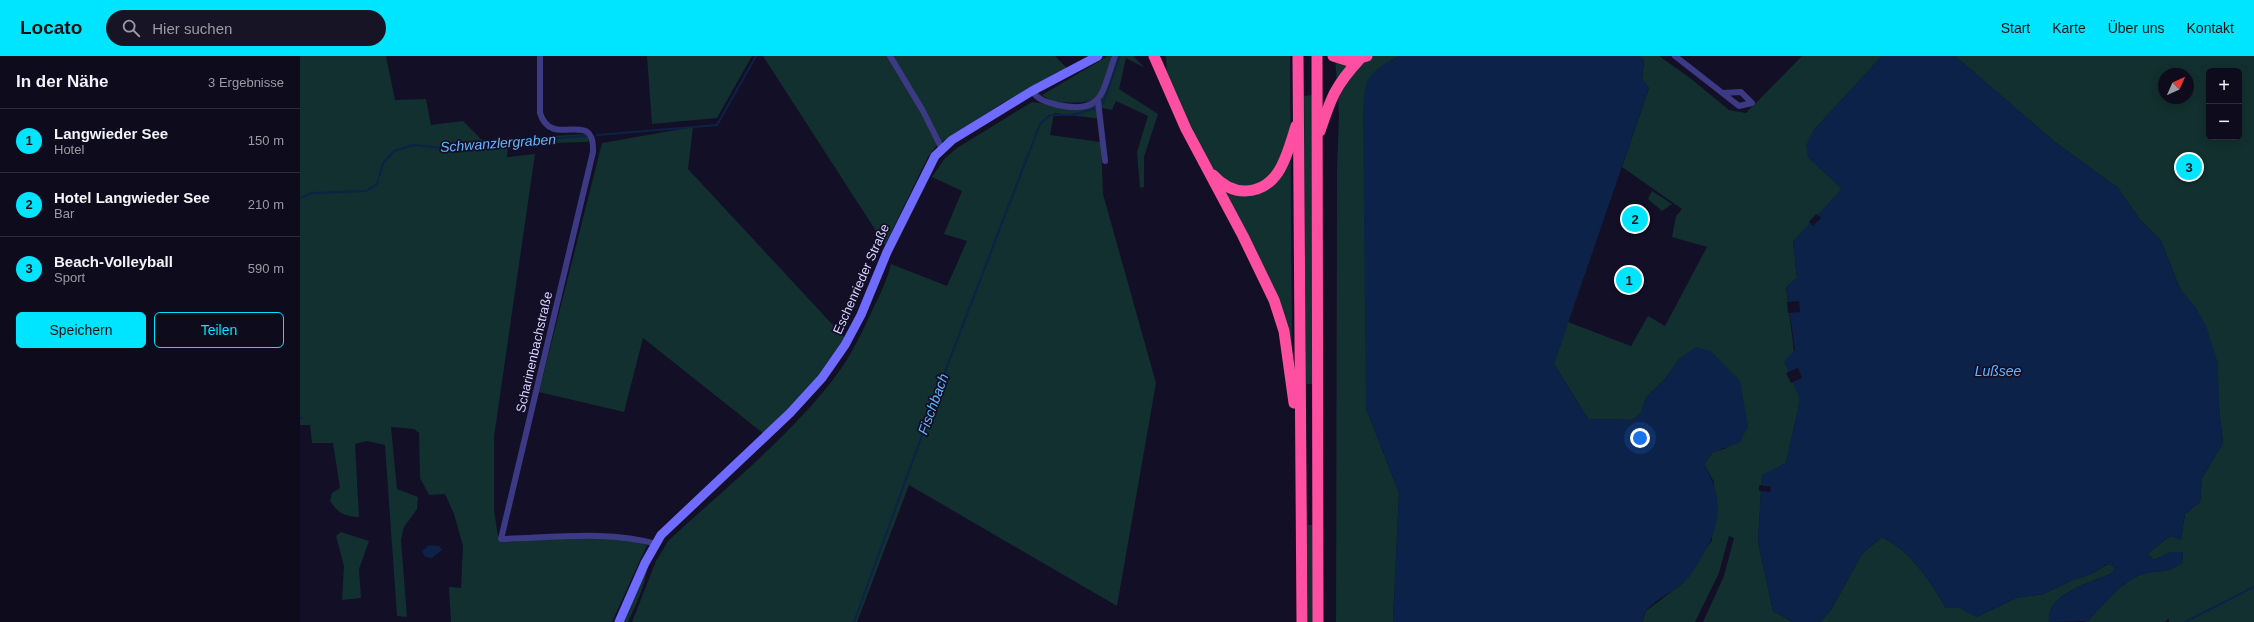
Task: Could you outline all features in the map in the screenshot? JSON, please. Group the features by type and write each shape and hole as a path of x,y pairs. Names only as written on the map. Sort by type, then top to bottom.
{"highway":[{"path":"1154,56 1180,115 1274,300 1285,337 1294,395 1295,448 1301,463"},
{"path":"1161,56 1161,72"},
{"path":"1298,56 1302,622"},
{"path":"1317,56 1318,622"},
{"path":"1333,56 1350,61 1363,58"},
{"path":"1317,141 1332,95 1346,74 1363,58"},
{"path":"1208,170 1224,185 1238,191 1253,190 1266,185 1276,176 1282,166 1298,118"}],"street":[{"name":"Scharinenbachstraße","path":"540,56 540,113 543,121 548,128 555,130 580,129 588,131 592,136 593,152 501,539 596,537 641,540 656,544"},
{"path":"890,56 923,111 942,149"},
{"name":"Eschenrieder Straße","path":"619,622 656,544 672,524 811,392 837,358 856,326 887,252 917,189 930,165 942,149 952,140 1032,91 1098,56"},
{"path":"1105,161 1098,101 1115,56"},
{"path":"1675,56 1723,93"},
{"path":"1032,91 1043,102 1067,107 1086,108 1098,101"}],"green space":[{"path":"300,56 386,56 395,100 426,99 431,125 463,121 482,140 586,134 589,138 588,142 508,144 507,157 535,154 494,437 494,511 499,542 596,538 633,541 647,545 612,622 451,622 449,587 461,588 463,546 454,514 445,494 429,495 420,478 419,433 414,429 391,427 397,489 418,497 417,509 404,527 401,540 407,617 397,616 385,445 367,441 355,444 359,517 342,514 330,501 332,493 340,488 333,443 312,443 310,425 300,425"},
{"path":"647,56 752,56 717,118 652,124"},
{"path":"763,56 1055,56 1067,68 1001,104 937,145 928,157 885,245"},
{"path":"1108,56 1111,56 1111,59 1104,85 1096,99 1068,103 1053,101 1042,95"},
{"path":"1117,56 1133,56 1145,68 1126,58 1119,89 1158,114 1144,157 1144,187 1140,188 1137,152 1148,116 1116,101 1112,110 1102,108 1101,119 1054,113 1050,135 1101,142 1103,194 1156,383 1117,606 909,485 857,622 632,622 656,561 668,541 779,440 820,396 838,373 852,351 883,288 891,264 947,286 967,241 944,234 962,191 932,177 945,158 957,148 1032,102 1067,107 1101,101"},
{"path":"1166,56 1290,56 1292,356 1280,308 1172,94 1167,74"},
{"path":"1335,56 1400,56 1391,60 1366,408 1399,493 1393,622 1336,622 1337,169 1339,114"},
{"path":"1639,56 1659,56 1690,78 1729,110 1746,113 1802,56 1882,56 1813,131 1808,157 1842,189 1793,242 1797,278 1786,287 1800,400 1786,463 1762,476 1758,542 1773,611 1793,622 1703,622 1724,576 1734,538 1729,536 1719,573 1695,622 1642,622 1646,611 1683,583 1712,540 1714,482 1704,464 1713,452 1727,448 1680,358 1664,380 1646,397 1641,413 1632,420 1588,419 1554,364 1568,322 1631,346 1648,316 1665,326 1707,247 1672,237 1676,216 1682,209 1622,167 1649,88 1642,79 1644,60"},
{"path":"1955,56 2254,56 2254,622 2169,622 2169,619 2164,622 2083,622 2088,621 2112,595 2127,582 2140,575 2170,569 2182,563 2183,552 2170,552 2154,560 2147,554 2170,536 2181,539 2185,514 2200,502 2202,478 2223,443 2219,408 2196,308 2181,291 2160,239 2141,221 2118,188 2055,142"},
{"path":"1313,95 1314,384 1306,384 1304,96"},
{"path":"693,127 688,169 845,338 820,376 764,434 643,338 624,412 539,392 602,143"},
{"path":"1652,191 1672,204 1662,211 1648,199"},
{"path":"1307,525 1313,525 1313,622 1308,622"},
{"path":"341,532 369,541 359,569 361,598 342,600 344,566 336,536"},
{"path":"1882,537 1893,543 1911,559 1926,577 1946,608 1960,608 1977,617 2016,598 2043,594 2073,580 2091,574 2108,564 2113,566 2115,569 2112,573 2082,585 2062,596 2050,612 2049,622 1820,622 1831,610 1862,554"},
{"path":"645,568 647,569 644,583 634,609 628,622 621,622"}],"water":[{"path":"1400,56 1639,56 1644,60 1642,79 1649,88 1554,364 1588,419 1632,420 1641,413 1646,397 1664,380 1680,358 1696,347 1711,351 1740,381 1748,427 1739,443 1713,452 1704,464 1714,487 1718,508 1715,530 1704,553 1686,580 1649,607 1642,622 1393,622 1399,493 1366,408 1363,119 1364,96 1368,80 1379,68"},
{"name":"Lußsee","path":"1882,56 1955,56 2055,142 2118,188 2141,221 2160,239 2180,289 2196,308 2206,326 2218,363 2219,408 2223,443 2202,478 2200,502 2185,514 2181,540 2170,536 2147,554 2154,560 2170,552 2183,552 2182,563 2170,569 2140,575 2127,582 2112,595 2088,621 2049,622 2050,612 2062,596 2082,585 2112,573 2115,569 2113,566 2107,564 2091,574 2073,580 2043,594 2016,598 1977,617 1960,608 1946,608 1926,577 1911,559 1893,543 1882,537 1862,554 1831,610 1820,622 1793,622 1773,611 1758,542 1762,475 1786,463 1800,400 1784,362 1795,350 1786,287 1797,278 1793,242 1842,189 1808,157 1806,145 1813,131"},
{"path":"429,545 439,546 442,550 432,558 425,557 422,551"}],"pier":[{"path":"1816,214 1821,218 1813,226 1809,222"},
{"path":"1799,301 1800,312 1788,313 1787,302"},
{"path":"1798,368 1802,378 1791,383 1786,373"},
{"path":"1759,485 1771,487 1770,492 1759,491"}],"waterway":[{"name":"Schwanzlergraben","path":"597,135 717,125 756,56"},
{"path":"1103,104 1120,56"},
{"name":"Fischbach","path":"854,622 951,356 1040,124 1050,115 1072,115 1094,109"},
{"name":"Schwanzlergraben","path":"379,177 383,163 394,151 413,145 442,148 586,136"},
{"name":"Schwanzlergraben","path":"300,198 312,193 366,191 377,184 378,180"},
{"path":"2185,622 2254,587"}],"place":[{"name":"Beach-Volleyball","path":"2189,167"},
{"name":"Hotel Langwieder See","path":"1635,219"},
{"name":"Langwieder See","path":"1629,280"}]}
